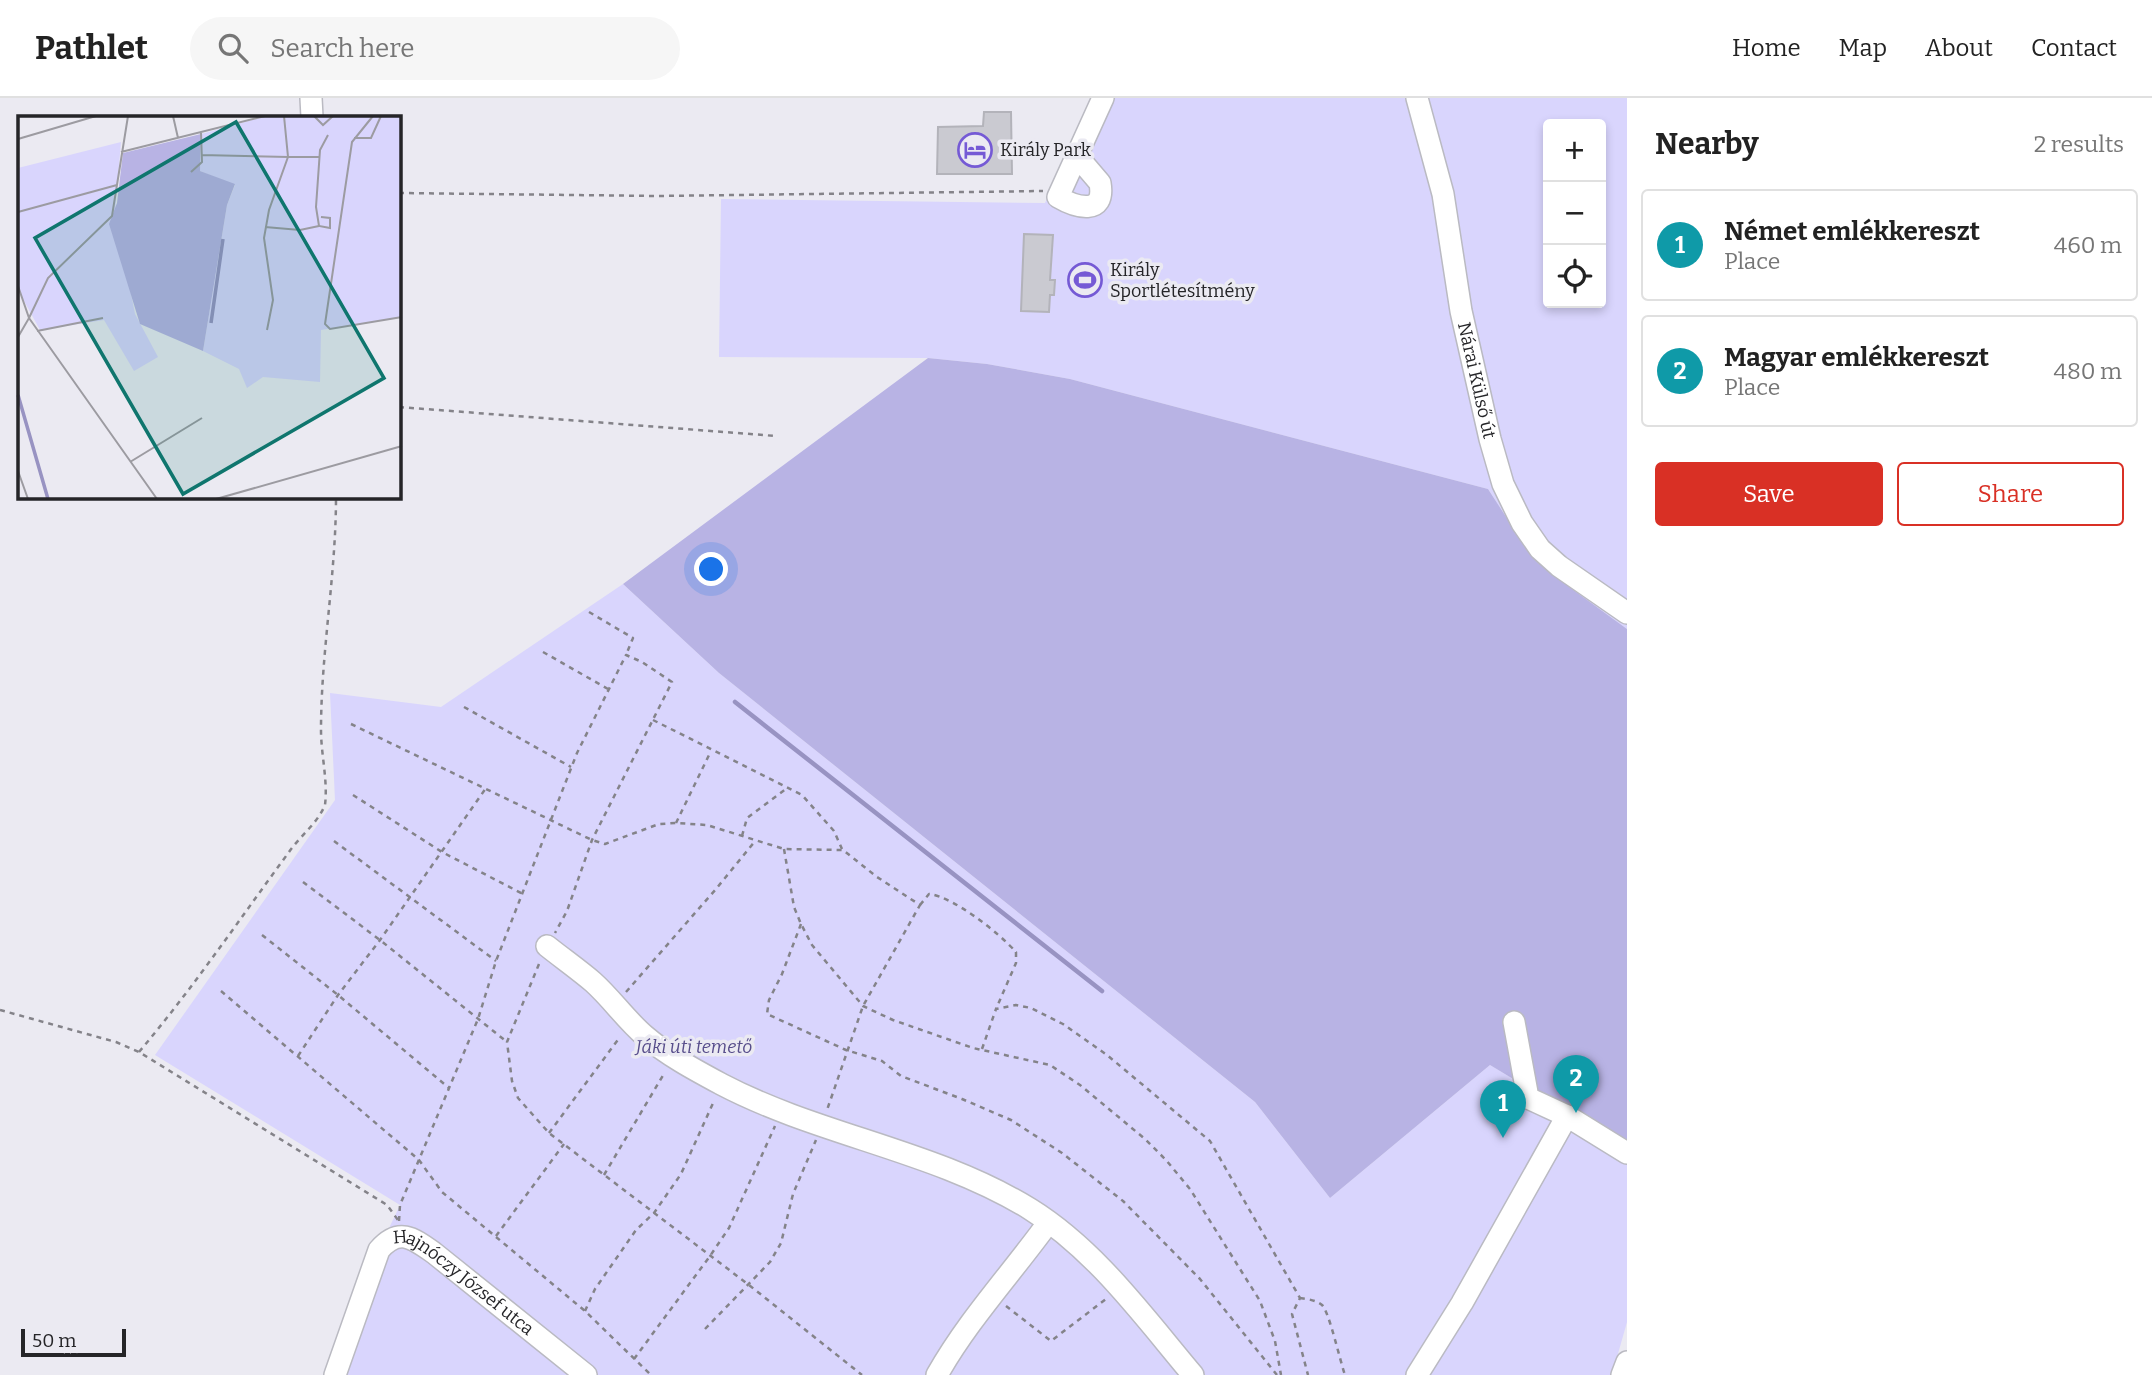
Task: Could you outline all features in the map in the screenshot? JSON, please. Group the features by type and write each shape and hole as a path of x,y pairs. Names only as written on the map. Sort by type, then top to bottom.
{"street":[{"path":"311,98 312,116"},
{"path":"1077,156 1097,177 1101,189 1093,205 1082,208 1059,194 1103,98"},
{"name":"Nárai Külső út","path":"1417,98 1443,194 1461,311 1503,484 1522,523 1540,549 1559,566 1627,613"},
{"path":"547,946 593,982 644,1035 674,1057 722,1085 782,1111 953,1171 1032,1210 1082,1251 1119,1288 1193,1375"},
{"path":"1514,1022 1528,1098 1567,1116 1627,1153"},
{"path":"1417,1375 1462,1303 1567,1116"},
{"path":"937,1375 955,1343 1048,1223"},
{"name":"Hajnóczy József utca","path":"335,1375 379,1250 387,1241 399,1236 416,1240 434,1252 586,1375"},
{"path":"1622,1375 1627,1362"}],"path":[{"path":"401,193 659,196 1059,194"},
{"path":"401,407 776,436"},
{"path":"139,1052 187,994 325,805 321,729 336,541 336,499"},
{"path":"400,1205 478,1019 496,961 571,767 633,638 589,612"},
{"path":"543,652 608,689"},
{"path":"626,655 642,662"},
{"path":"464,708 571,767"},
{"path":"653,720 802,795 834,831 843,850 877,877 920,905"},
{"path":"351,724 592,841 605,844 659,824 708,825 784,849 843,850"},
{"path":"676,824 711,751"},
{"path":"298,1056 338,995 380,940 486,788"},
{"path":"742,835 747,818 787,789"},
{"path":"354,795 442,852 523,894"},
{"path":"614,1004 756,840"},
{"path":"334,841 496,961"},
{"path":"784,849 794,907 801,924 812,945 863,1006 893,1020 973,1048 1050,1065 1080,1084 1166,1160 1196,1200 1260,1301 1275,1341 1279,1375"},
{"path":"303,881 507,1042"},
{"path":"705,1329 770,1262 781,1244 793,1194 822,1124 863,1006 920,905 929,894 942,896 1001,936 1016,952 1016,963 982,1049"},
{"path":"801,924 769,1000 767,1014 846,1050 882,1061 901,1076 1011,1120 1062,1153 1123,1201 1200,1279 1279,1375"},
{"path":"262,935 449,1088"},
{"path":"221,991 419,1160 442,1192 585,1311 652,1375"},
{"path":"996,1009 1016,1005 1063,1024 1108,1055 1210,1140 1300,1298 1319,1302 1325,1307 1345,1375"},
{"path":"0,1010 116,1042 139,1052 387,1205 399,1222"},
{"path":"549,1133 631,1022"},
{"path":"604,1175 674,1057"},
{"path":"585,1311 595,1289 636,1230 654,1213 681,1174 722,1085"},
{"path":"634,1359 729,1228 782,1111"},
{"path":"496,1236 564,1144"},
{"path":"993,1295 1051,1341 1119,1288"},
{"path":"1300,1298 1293,1314 1308,1375"}],"green space":[{"name":"Király Sportlétesítmény","path":"1093,98 1627,98 1627,629 1568,586 1527,549 1488,489 1070,379 987,364 928,358 719,357 721,199 1045,203"},
{"name":"Jáki úti temető","path":"623,584 719,673 1255,1102 1330,1198 1490,1065 1627,1148 1627,1322 1612,1375 335,1375 372,1264 400,1205 155,1055 335,800 330,693 441,707"}],"shaded area":[{"path":"928,358 987,364 1070,379 1488,489 1527,549 1568,586 1627,629 1627,1148 1490,1065 1330,1198 1255,1102 719,673 623,584"}],"building":[{"name":"Király Park","path":"984,112 1011,112 1012,174 937,174 938,127 983,126"},
{"path":"1024,234 1053,235 1050,280 1055,280 1054,295 1050,295 1049,312 1021,311"}],"waterway":[{"path":"735,702 1102,991"}],"place":[{"name":"Király Park","path":"975,150"},
{"name":"Király Sportlétesítmény","path":"1085,280"},
{"name":"Magyar emlékkereszt","path":"1576,1113"},
{"name":"Német emlékkereszt","path":"1503,1138"}]}
